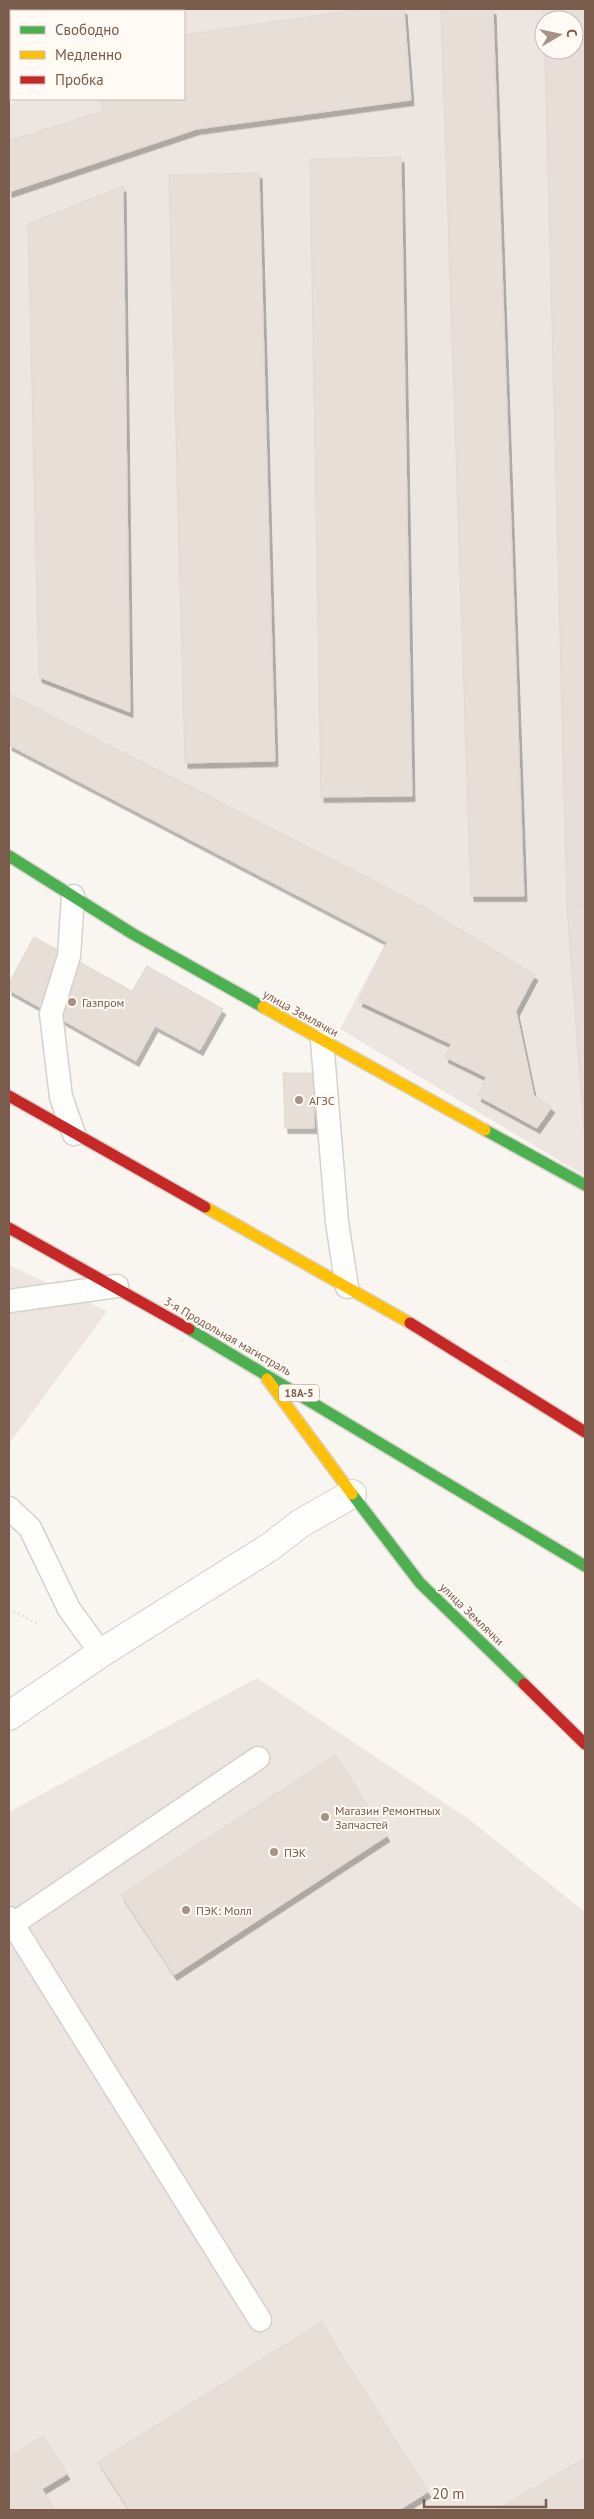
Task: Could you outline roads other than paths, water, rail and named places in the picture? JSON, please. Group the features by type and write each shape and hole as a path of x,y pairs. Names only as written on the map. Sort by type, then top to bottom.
{"main road":[{"name":"улица Землячки","path":"9,856 132,934 322,1041 585,1185"},
{"path":"9,1096 433,1336 585,1432"},
{"name":"3-я Продольная магистраль","path":"9,1228 117,1286 261,1370 585,1566"},
{"name":"улица Землячки","path":"261,1370 420,1583 585,1744"}],"street":[{"path":"9,1716 101,1653 270,1547 301,1523 352,1494"}],"lane":[{"path":"73,896 69,956 51,1014 61,1098 74,1134"},
{"path":"322,1041 335,1203 347,1288"},
{"path":"9,1301 117,1286"},
{"path":"9,1508 30,1528 69,1608 101,1653"},
{"path":"258,1758 11,1921 260,2320"}],"place":[{"name":"Газпром","path":"72,1002"},
{"name":"АГЗС","path":"299,1100"},
{"name":"Магазин Ремонтных Запчастей","path":"325,1817"},
{"name":"ПЭК","path":"274,1852"},
{"name":"ПЭК: Молл","path":"186,1910"}]}
